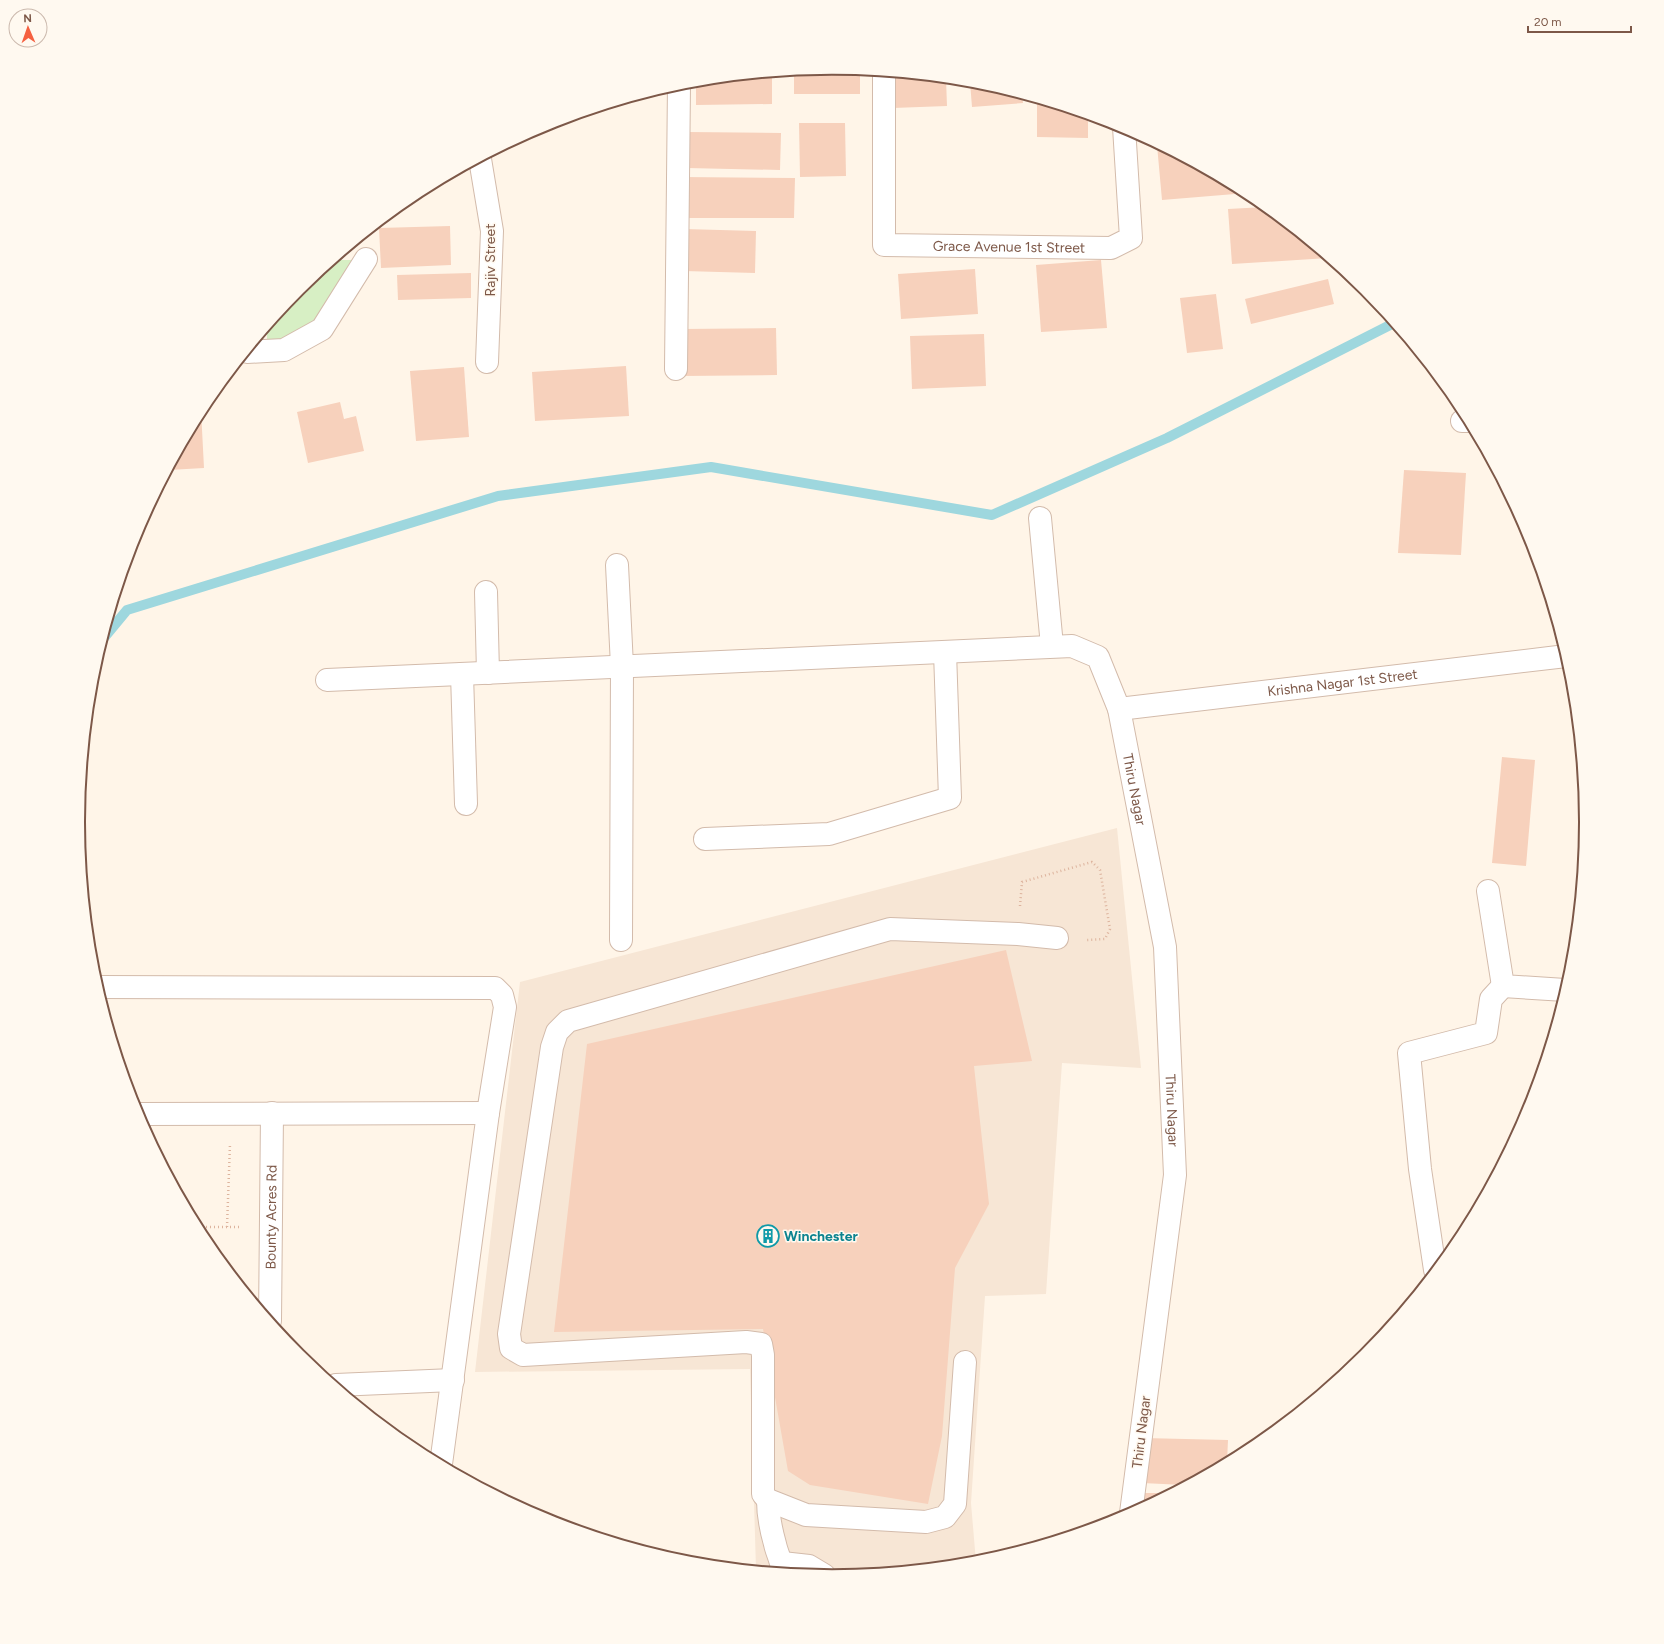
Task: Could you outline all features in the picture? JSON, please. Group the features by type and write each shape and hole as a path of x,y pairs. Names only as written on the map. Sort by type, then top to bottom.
{"street":[{"name":"Grace Avenue 1st Street","path":"884,77 884,245 1111,248 1131,238 1125,135"},
{"path":"676,369 679,91"},
{"name":"Rajiv Street","path":"481,163 492,231 487,362"},
{"path":"251,352 284,350 322,329 366,259"},
{"path":"1040,518 1052,646"},
{"path":"617,565 622,666 621,940"},
{"path":"486,592 488,673"},
{"name":"Thiru Nagar","path":"327,680 1052,646 1072,646 1098,657 1119,709 1165,947 1175,1175 1132,1506"},
{"path":"704,839 829,834 950,798 945,652"},
{"name":"Krishna Nagar 1st Street","path":"1119,709 1560,657"},
{"path":"462,674 466,804"},
{"path":"1488,891 1504,986"},
{"path":"965,1362 955,1504 945,1516 926,1522 806,1515 768,1500 763,1494 763,1355 761,1344 746,1342 523,1356 511,1348 508,1334 552,1047 557,1032 568,1021 890,929 1018,934 1057,938"},
{"path":"1434,1264 1420,1170 1409,1053 1486,1033 1491,999 1504,986 1560,990"},
{"path":"103,987 495,988 502,996 506,1007 488,1113 442,1459"},
{"name":"Bounty Acres Rd","path":"270,1315 272,1113"},
{"path":"145,1114 488,1113"},
{"path":"340,1385 453,1380"},
{"path":"768,1500 772,1531 782,1567"},
{"path":"783,1567 809,1566 813,1568"}],"path":[{"path":"1018,934 1022,882 1092,862 1100,870 1110,929 1109,933 1106,939 1100,940 1057,938"},
{"path":"227,1227 230,1142"},
{"path":"205,1227 271,1226"}],"shaded area":[{"path":"1117,828 1141,1068 1062,1063 1046,1294 985,1296 971,1503 975,1555 930,1563 881,1567 832,1569 756,1565 750,1369 475,1372 520,982"}],"green space":[{"path":"339,260 361,260 317,325 267,346 267,333 270,329"}],"building":[{"path":"832,75 860,76 860,94 794,94 794,77"},
{"path":"772,78 772,104 696,105 696,87 734,81"},
{"path":"892,78 946,84 947,106 893,108"},
{"path":"970,88 1022,99 1023,103 972,107"},
{"path":"1037,104 1088,121 1088,138 1037,137"},
{"path":"799,123 845,123 846,176 800,177"},
{"path":"688,132 781,133 780,170 687,168"},
{"path":"1157,150 1206,175 1236,194 1162,200"},
{"path":"681,177 795,178 794,218 681,218"},
{"path":"1256,207 1287,229 1323,258 1232,264 1228,209"},
{"path":"450,226 451,265 381,268 379,228"},
{"path":"684,229 756,231 755,273 684,271"},
{"path":"1101,260 1107,328 1041,332 1036,265"},
{"path":"975,269 978,314 901,319 898,274"},
{"path":"471,273 471,298 398,300 397,275"},
{"path":"1328,279 1334,304 1251,324 1245,299"},
{"path":"1216,294 1223,349 1187,353 1180,298"},
{"path":"776,328 777,375 682,376 682,329"},
{"path":"984,334 986,386 912,389 910,336"},
{"path":"626,366 629,416 535,421 532,372"},
{"path":"464,367 469,437 416,441 410,371"},
{"path":"340,402 344,419 356,416 364,451 308,463 297,412"},
{"path":"202,422 204,468 174,470"},
{"path":"1404,470 1466,473 1461,555 1398,553"},
{"path":"1502,757 1535,760 1526,866 1492,863"},
{"name":"Winchester","path":"1006,950 1032,1061 974,1066 989,1204 955,1268 942,1436 928,1504 810,1485 788,1471 763,1329 554,1332 587,1044"},
{"path":"1143,1438 1228,1440 1227,1455 1176,1485 1142,1483"},
{"path":"1137,1493 1160,1493 1137,1503"}],"waterway":[{"path":"109,631 127,610 498,496 711,467 992,515 1167,438 1390,325"}],"place":[{"name":"Winchester","path":"768,1236"}]}
